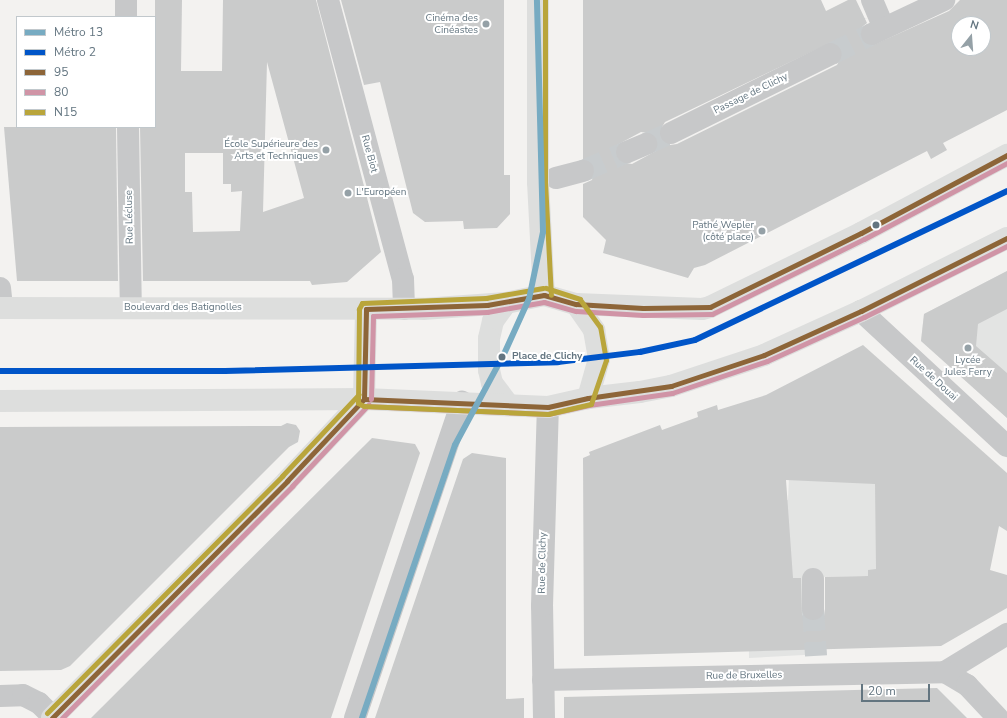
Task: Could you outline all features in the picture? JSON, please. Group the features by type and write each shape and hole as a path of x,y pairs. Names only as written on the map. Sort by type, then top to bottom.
{"main road":[{"path":"538,0 538,182 544,295"},
{"path":"52,718 364,399 366,309 404,309 506,304 544,295 576,304 643,308 710,308 862,233 1007,155"},
{"path":"0,401 364,399 508,404 548,407 588,398 617,396 671,386 764,355 860,311 1007,238"},
{"name":"Boulevard des Batignolles","path":"1,301 131,308 366,309"},
{"path":"506,304 493,321 488,339 489,370 492,383 508,404"},
{"path":"576,304 594,330 599,359 588,398"}],"street":[{"path":"126,0 126,16"},
{"name":"Rue Biot","path":"328,0 403,280 404,309"},
{"path":"872,0 878,31 944,0"},
{"name":"Passage de Clichy","path":"671,133 831,54"},
{"name":"Rue Lécluse","path":"128,128 131,308"},
{"path":"556,178 583,171"},
{"name":"Rue de Douai","path":"860,311 1007,446"},
{"path":"355,718 462,402"},
{"name":"Rue de Clichy","path":"544,718 542,606 548,407"},
{"path":"813,579 813,610"},
{"path":"998,718 967,685 945,672 1007,634"},
{"name":"Rue de Bruxelles","path":"543,680 816,665 945,672"},
{"path":"0,696 23,695 38,703 52,718"}],"shaded area":[{"name":"Lycée Jules Ferry","path":"1007,271 1007,418 921,341 924,314"},
{"path":"870,439 885,576 821,577 822,654 749,658 748,579 765,503 788,500 790,455"}],"building":[{"path":"155,0 182,0 181,71 222,71 223,0 316,0 381,252 347,282 312,285 310,281 143,281 140,128 156,128","holes":["267,62 304,198 263,212","185,153 223,153 223,184 231,184 231,192 242,191 240,231 193,232 192,192 185,192"]},
{"path":"341,0 504,0 504,175 510,175 510,214 497,228 464,229 463,221 425,222 413,213 380,82 364,85"},
{"path":"583,0 821,0 826,11 848,0 856,0 867,23 862,27 861,39 871,46 949,11 960,0 1007,0 1007,110 943,143 947,150 931,159 927,151 705,265 694,268 688,278 603,253 606,240 583,217 583,184 592,180 595,168 592,162 583,159","holes":["832,42 842,48 843,54 837,65 677,144 670,145 660,139 659,132 665,122","641,132 654,134 658,145 656,151 632,164 620,162 615,156 617,145"]},
{"path":"4,127 116,128 118,281 17,281"},
{"name":"Lycée Jules Ferry","path":"1007,271 1007,309 978,324 976,346 1007,373 1007,418 921,341 924,314"},
{"path":"863,345 1007,473 1007,531 999,526 990,570 1007,575 1007,608 941,646 584,656 583,458 590,455 589,452 660,425 662,430 698,417 697,412 717,405 718,410 766,395","holes":["786,480 875,484 876,569 868,570 868,576 825,577 824,616 813,621 802,615 801,578 793,578"]},
{"path":"287,423 296,425 300,431 298,442 289,447 70,666 61,670 0,671 0,427 281,426"},
{"path":"372,438 415,444 420,453 331,718 91,718"},
{"path":"472,453 506,458 506,699 524,698 524,718 375,718 463,459"},
{"path":"937,688 967,718 564,718 564,697"}],"tunnel":[{"path":"831,54 872,34"},
{"path":"646,144 671,133"},
{"path":"583,171 627,152"},
{"path":"813,609 816,656"}],"metro line":[{"name":"13","path":"362,718 455,445 504,354 529,299 543,232 537,0"},
{"name":"2","path":"0,371 225,371 558,362 640,352 695,340 1007,191"}],"transit line":[{"name":"N15","path":"545,0 545,182 551,295"},
{"name":"95","path":"364,399 366,309 487,305 544,295 576,304 643,308 710,307 861,233 1007,155"},
{"name":"80","path":"371,399 373,316 487,312 544,302 576,311 643,315 712,314 864,239 1007,163"},
{"name":"95","path":"364,399 548,407 588,398 671,386 764,355 861,311 1007,238"},
{"name":"80","path":"364,406 548,414 589,405 672,393 767,361 864,317 1007,246"},
{"name":"N15","path":"543,288 486,298 362,303 359,309 358,403 364,406 548,414 591,404 606,360 600,327 580,299 546,288"},
{"name":"N15","path":"47,713 282,476 359,394"},
{"name":"95","path":"52,718 287,481 364,399"},
{"name":"80","path":"62,718 292,486 369,404"}],"place":[{"name":"Cinéma des Cinéastes","path":"486,24"},
{"name":"École Supérieure des Arts et Techniques","path":"326,150"},
{"name":"L'Européen","path":"348,193"},
{"name":"Pathé Wepler (côté place)","path":"762,231"},
{"name":"Lycée Jules Ferry","path":"968,348"},
{"name":"Place de Clichy","path":"502,357"}]}
